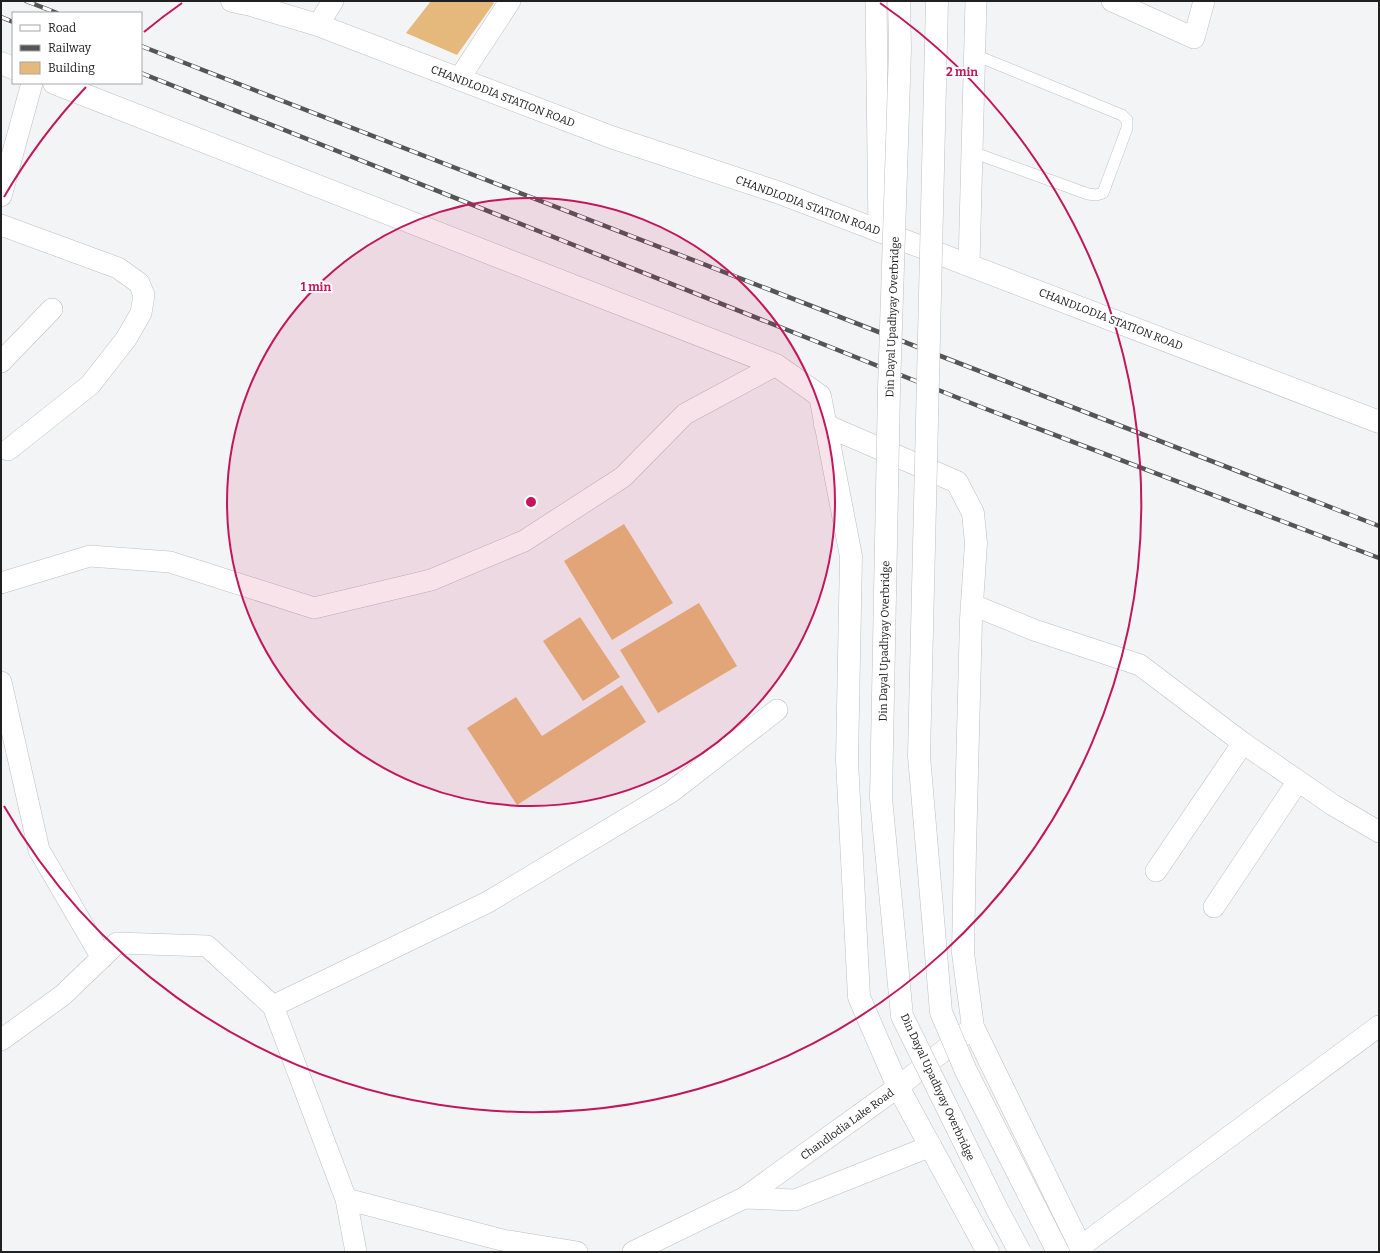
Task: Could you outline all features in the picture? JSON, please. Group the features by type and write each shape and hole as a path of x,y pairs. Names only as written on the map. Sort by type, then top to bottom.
{"street":[{"name":"CHANDLODIA STATION ROAD","path":"232,1 251,5 318,25 611,137 780,193 1379,422"},
{"path":"318,25 333,1"},
{"path":"459,79 510,1"},
{"path":"876,1 879,231"},
{"name":"Din Dayal Upadhyay Overbridge","path":"899,1 900,49 889,389 881,806 902,1016 997,1209 1020,1252"},
{"path":"937,1 919,756 941,1012 966,1071 1058,1252"},
{"path":"969,265 976,1"},
{"path":"1112,1 1194,38 1204,1"},
{"path":"1,63 12,68"},
{"path":"1,196 32,84"},
{"path":"57,84 776,364 820,396 851,556 848,760 859,998 898,1087 972,1027"},
{"path":"1,225 118,268 139,283 144,295 141,313 126,339 90,386 3,450"},
{"path":"1,362 52,309"},
{"path":"1,583 90,556 146,560 170,562 314,608 432,580 524,541 623,477 685,414 776,364"},
{"path":"825,425 957,482 973,513 976,543 972,605 963,953 972,1027 1082,1250 1379,1026"},
{"path":"972,605 1034,630 1140,665 1243,743 1333,805 1379,832"},
{"path":"1,682 39,850 102,958"},
{"path":"272,1006 488,902 671,792 777,710"},
{"path":"1156,871 1243,743"},
{"path":"1214,908 1298,781"},
{"path":"1,1040 63,995 117,943 207,946 272,1006 346,1199 356,1252"},
{"name":"Chandlodia Lake Road","path":"633,1252 744,1198 898,1087 988,1252"},
{"path":"744,1198 795,1200 931,1146"},
{"path":"346,1199 502,1240 577,1252"}],"lane":[{"path":"972,152 1088,194 1096,195 1103,193 1127,128 1127,120 1122,115 975,55"}],"building":[{"path":"431,1 491,1 494,3 457,55 406,33"},
{"path":"624,524 673,603 612,640 564,561"},
{"path":"699,603 737,666 658,713 620,650"},
{"path":"580,617 620,677 583,701 543,641"},
{"path":"622,685 646,722 517,805 467,728 516,697 542,736"}],"railway":[{"path":"26,1 54,12"},
{"path":"1,17 12,22"},
{"path":"142,46 1379,526"},
{"path":"142,73 981,407 1379,558"}]}
